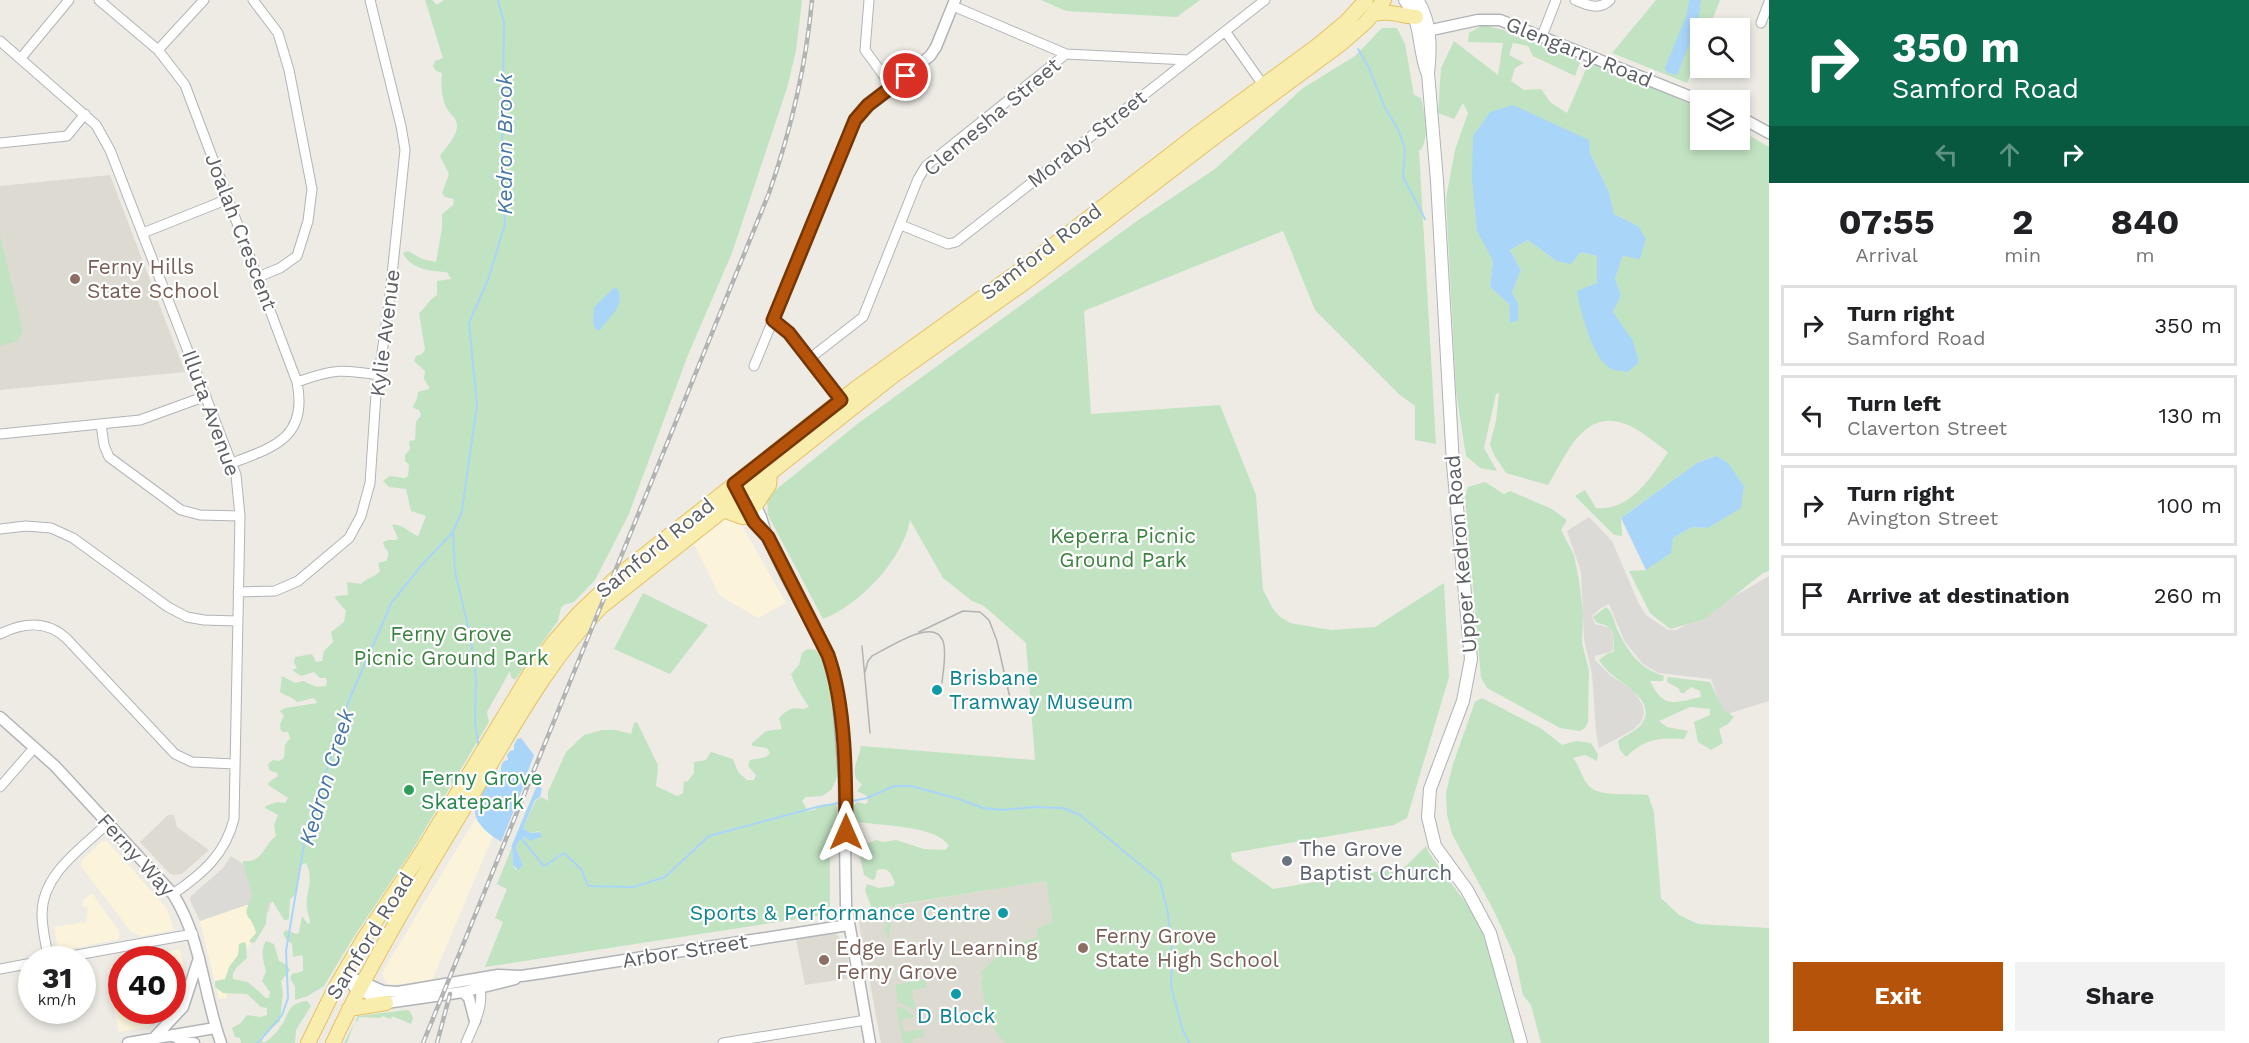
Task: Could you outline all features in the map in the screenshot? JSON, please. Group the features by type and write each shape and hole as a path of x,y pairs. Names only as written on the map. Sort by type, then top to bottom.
{"main road":[{"name":"Samford Road","path":"1267,90 1334,32 1366,0"},
{"name":"Samford Road","path":"308,1043 363,940 423,850 531,672 578,614 619,575 741,487 943,324 1267,90 1351,36 1374,14 1384,0"},
{"name":"Upper Kedron Road","path":"1405,0 1423,31"},
{"name":"Upper Kedron Road","path":"1417,0 1425,15 1421,56 1428,73 1453,464 1471,659 1463,701 1430,789 1428,817 1435,846 1467,890 1490,933 1521,1043"},
{"path":"1374,14 1391,11 1401,16 1416,17"},
{"name":"Samford Road","path":"333,1043 361,986 551,664 586,622 627,585 723,510 741,487 770,473 845,405"},
{"path":"723,510 742,517 753,511 769,485 770,473"},
{"path":"349,1009 386,1003"}],"street":[{"path":"21,58 69,0"},
{"name":"Joalah Crescent","path":"99,0 158,50 185,85 297,382 300,401 292,429 276,446 232,463"},
{"path":"158,50 204,0"},
{"path":"254,0 278,33 289,70 312,189 308,221 297,256 280,268 258,277"},
{"name":"Kylie Avenue","path":"238,592 275,591 298,581 349,538 362,516 370,483 379,375 405,150 396,103 370,0"},
{"path":"868,0 865,50 892,87"},
{"name":"Moraby Street","path":"900,225 948,244 956,242 1265,0"},
{"path":"1542,36 1556,0"},
{"path":"1575,0 1592,7 1600,6 1610,0"},
{"path":"1761,23 1769,2"},
{"path":"754,366 852,126 862,110 930,56 954,3 1066,54 1188,60"},
{"name":"Glengarry Road","path":"1423,31 1493,19 1511,23 1690,97"},
{"path":"1225,31 1267,90"},
{"name":"Illuta Avenue","path":"0,40 85,114 96,125 110,150 232,463 238,488 240,516 235,810 230,836 224,848 212,863 173,894"},
{"name":"Clemesha Street","path":"809,359 862,317 918,179 926,166 1066,54"},
{"path":"0,143 67,136 85,114"},
{"path":"1750,123 1769,133"},
{"path":"143,232 228,199"},
{"path":"773,320 786,329 845,405"},
{"path":"297,382 330,371 344,369 379,375"},
{"path":"0,434 140,420 206,396"},
{"path":"100,424 109,457 182,510 200,515 240,516"},
{"path":"741,487 828,655 834,671 838,696 846,811 846,905 870,1043"},
{"path":"0,529 26,526 51,528 73,538 168,608 187,617 237,621"},
{"path":"0,634 28,624 53,629 67,639 175,754 192,762 235,764"},
{"name":"Ferny Way","path":"0,717 56,766 173,894 193,934 215,1028 221,1043"},
{"path":"0,787 34,748"},
{"path":"47,946 42,912 50,881 57,871 108,823"},
{"name":"Arbor Street","path":"342,976 386,1003 463,992 498,975 521,976 848,925"},
{"path":"96,952 193,934"},
{"path":"154,1038 183,1007 199,958"},
{"path":"0,969 18,966"},
{"path":"466,1043 482,1001 479,984"},
{"name":"Arbor Street","path":"361,986 394,993 479,984"},
{"path":"463,992 469,998 475,1021"},
{"path":"723,1043 777,1038 866,1020"},
{"path":"128,1043 215,1028"},
{"name":"Ferny Way","path":"214,1043 215,1028"},
{"path":"172,1035 194,1043"}],"shaded area":[{"name":"Ferny Hills State School","path":"110,175 185,372 0,390 0,186"},
{"path":"1589,517 1612,541 1638,602 1646,615 1668,630 1677,630 1769,576 1769,701 1724,715 1711,679 1658,673 1643,664 1625,642 1609,604 1592,616 1595,624 1610,628 1613,636 1613,651 1595,656 1595,660 1610,675 1634,691 1643,706 1644,714 1641,722 1633,730 1599,748 1592,674 1584,639 1581,572 1567,531"},
{"path":"726,518 740,522 786,603 758,618 719,595 694,544"},
{"path":"168,815 174,815 177,827 209,850 182,874 169,873 140,842"},
{"path":"475,819 493,836 432,980 392,985 386,983 382,973"},
{"path":"107,841 167,909 174,930 141,936 131,932 81,866 81,861 101,842"},
{"path":"231,856 276,886 268,913 255,902 200,921 190,900 191,896 223,868"},
{"name":"Ferny Grove State High School","path":"1123,868 1222,1043 881,1043 857,912"},
{"path":"92,893 119,931 119,939 85,946 57,946 54,927 86,922 88,908 82,906 84,899"},
{"path":"256,902 268,913 261,928 240,958 226,991 227,998 219,999 200,921"},
{"name":"Edge Early Learning Ferny Grove","path":"832,933 845,943 851,978 805,985 796,939"},
{"path":"117,1024 151,1024 147,1027 119,1032"}],"green space":[{"name":"Ferny Grove Picnic Ground Park","path":"425,0 432,0 437,5 444,0 802,0 796,51 787,88 732,253 688,355 628,516 595,580 574,602 561,608 558,621 515,680 511,677 510,671 487,712 489,722 413,849 353,938 324,986 308,996 295,1000 295,987 290,978 292,974 303,971 303,957 301,955 293,957 292,944 283,933 286,930 299,933 302,916 308,924 310,923 307,910 309,869 306,863 301,865 297,892 290,899 289,918 284,920 273,902 268,902 266,924 255,942 252,943 249,941 256,933 247,910 252,896 243,861 259,857 276,836 274,825 278,815 265,808 266,806 277,802 285,803 288,798 268,785 278,776 277,773 269,770 268,764 273,760 279,761 284,758 285,745 290,738 288,732 282,732 280,728 284,716 280,711 285,708 317,703 314,698 297,702 280,692 282,676 295,683 303,681 317,687 326,686 326,678 320,678 314,672 301,676 292,670 297,668 294,663 295,657 312,654 316,662 322,661 324,651 333,642 331,632 344,622 346,611 335,598 336,596 348,595 347,582 361,584 380,571 378,563 386,561 388,554 383,542 398,538 392,525 402,527 418,536 426,516 411,511 406,489 389,487 383,481 390,476 405,478 408,476 409,465 405,461 405,455 410,449 409,441 415,440 416,422 421,415 419,410 413,408 418,392 429,389 424,379 425,371 414,361 416,356 422,354 425,349 419,313 437,295 437,281 451,279 447,272 416,266 403,253 408,251 422,259 436,262 442,214 453,205 454,199 445,197 442,193 449,174 440,156 454,136 457,124 443,99 442,73 436,71 433,66 435,61 443,58"},
{"path":"1041,0 1200,0 1177,17 1066,11"},
{"path":"1656,0 1720,0 1713,18 1690,18 1690,76 1687,83 1612,53"},
{"path":"1483,25 1507,31 1581,60 1575,76 1533,56 1528,46 1513,43 1509,55 1524,63 1515,68 1511,81 1524,90 1541,89 1550,102 1567,113 1589,62 1690,104 1690,150 1750,150 1750,136 1769,147 1769,571 1763,573 1705,619 1670,629 1650,613 1629,571 1646,570 1670,553 1673,538 1692,527 1708,528 1716,456 1697,463 1621,518 1622,536 1614,535 1575,496 1585,490 1596,508 1608,508 1629,499 1655,472 1668,452 1628,425 1613,421 1600,422 1588,427 1570,447 1548,485 1506,473 1494,455 1490,444 1496,421 1499,393 1496,394 1484,448 1497,471 1480,468 1466,456 1456,391 1446,198 1455,150 1468,113 1463,103 1454,119 1438,113 1441,68 1454,41 1498,75 1503,43 1468,42 1469,33","holes":["1589,140 1590,153 1609,192 1614,214 1638,226 1623,256 1615,279 1621,295 1613,312 1597,283 1597,256 1581,252 1556,261 1528,240 1510,250 1521,270 1512,292 1518,303 1510,322 1509,304 1490,287 1493,261"]},
{"name":"Keperra Picnic Ground Park","path":"1382,28 1397,28 1405,44 1414,95 1421,98 1425,118 1424,144 1419,150 1436,444 1415,440 1415,406 1400,395 1315,310 1283,231 1084,311 1091,414 1220,405 1256,495 1263,590 1273,609 1290,623 1331,630 1375,627 1444,583 1449,677 1407,818 1394,825 1231,853 1232,860 1273,889 1405,867 1426,846 1474,914 1482,931 1517,1043 1005,1043 994,1030 991,1014 986,1009 981,972 1010,945 1038,937 1037,928 1053,922 1046,881 895,905 889,942 884,928 886,927 885,922 891,921 893,906 872,909 865,890 867,884 879,888 893,886 895,883 889,872 884,869 877,870 875,879 872,880 864,875 860,857 865,844 876,840 884,842 896,840 924,849 945,850 949,846 942,839 921,830 859,822 853,815 853,806 857,802 865,804 868,802 867,796 857,791 862,784 855,776 855,767 861,746 1035,760 1026,643 984,606 972,601 943,578 910,520 899,550 878,579 851,603 823,619 768,515 767,499 860,422 1137,221 1215,169 1303,88 1355,56"},
{"path":"0,235 23,331 18,341 0,346"},
{"path":"1485,482 1504,494 1510,491 1552,509 1567,520 1561,530 1574,555 1579,580 1583,613 1582,643 1589,670 1588,722 1580,731 1560,728 1487,688 1481,678 1465,497 1468,487"},
{"path":"643,593 708,625 670,674 614,649"},
{"path":"1606,607 1612,614 1625,645 1635,658 1648,669 1664,676 1663,681 1650,681 1665,700 1676,702 1701,697 1700,691 1691,687 1681,693 1678,688 1667,682 1668,677 1710,682 1723,709 1734,717 1719,729 1723,743 1711,750 1698,742 1694,722 1710,715 1710,709 1690,707 1659,721 1667,727 1688,731 1684,739 1653,740 1639,746 1626,757 1620,750 1618,741 1641,725 1646,710 1639,697 1611,674 1599,660 1608,653 1614,652 1612,632 1608,626 1597,623 1593,617"},
{"path":"807,649 816,650 826,672 838,742 838,771 831,790 822,796 806,797 802,801 808,811 824,804 836,805 837,809 831,837 830,914 485,967 503,922 495,918 507,889 497,884 512,847 513,865 516,870 523,865 516,848 519,841 525,837 531,841 535,838 540,839 539,831 530,833 523,828 536,800 542,797 548,801 548,792 566,752 584,735 602,730 616,730 631,734 634,723 637,722 658,765 656,786 677,796 683,793 684,781 687,782 694,773 694,762 706,760 711,752 733,759 738,772 747,780 754,780 756,775 748,766 750,760 766,757 770,753 767,748 752,746 752,743 766,731 782,729 779,718 788,711 809,707 796,687 791,674 799,665 802,653"},
{"path":"1482,698 1542,729 1562,745 1576,741 1591,743 1598,754 1597,761 1585,755 1573,758 1587,784 1595,790 1648,795 1654,812 1661,898 1679,915 1698,924 1769,928 1769,1043 1541,1043 1531,1005 1523,995 1515,957 1494,911 1452,834 1447,815 1446,793 1453,764 1475,702"},
{"path":"266,941 274,944 279,961 287,965 290,970 281,981 283,993 280,1021 260,1038 266,1042 276,1033 295,1004 307,1001 311,1006 296,1030 295,1043 241,1043 240,1038 235,1037 232,1028 241,1023 247,1015 260,1017 267,1015 267,1008 261,1007 247,994 223,993 215,987 215,981 225,979 229,967 238,955 239,944 244,942 247,958 235,970 233,979 248,982 266,998 269,998 270,992 262,981 266,971 263,952"},
{"path":"925,979 927,988 912,990 916,1011 898,1002 895,985"},
{"path":"902,1007 916,1017 901,1020 904,1032 923,1029 924,1037 913,1039 913,1043 903,1043 896,1008"},
{"path":"406,1010 410,1011 413,1018 411,1024 392,1016 391,1019 383,1016 380,1018 359,1017 358,1021 355,1021 358,1016"},
{"path":"354,1024 347,1043 344,1043"}],"water":[{"path":"1689,0 1701,0 1699,18 1690,18 1690,42 1677,75 1667,73 1665,68 1687,14"},
{"path":"1513,105 1589,140 1590,153 1609,192 1614,214 1638,226 1646,239 1640,259 1623,256 1615,279 1621,295 1613,312 1633,341 1639,362 1628,372 1612,369 1604,363 1592,344 1581,310 1577,291 1597,283 1597,256 1581,252 1571,264 1556,261 1528,240 1510,250 1521,270 1512,292 1518,303 1518,321 1510,323 1509,304 1490,287 1493,261 1477,231 1472,179 1473,136 1490,112"},
{"path":"614,288 618,289 620,295 618,306 600,330 596,330 593,324 594,307"},
{"path":"1716,456 1728,463 1744,486 1741,508 1708,528 1692,527 1673,538 1671,553 1646,570 1621,518 1697,463"},
{"path":"521,738 534,755 528,771 536,786 542,788 540,797 535,800 523,828 530,833 540,832 542,837 530,841 524,837 519,841 516,848 523,865 518,870 513,865 512,847 493,837 482,827 475,815 475,808 479,807 477,798 496,766 498,772 501,771 504,761 508,760 507,755 514,750 517,739"}],"pier":[{"path":"529,773 538,783 511,847 501,842"}],"waterway":[{"name":"Kedron Creek","path":"258,1043 282,1015 288,998 286,951 305,839 349,700 392,602 453,532 462,511 477,404 469,323 488,280 505,224 502,161 504,23 498,0"},
{"path":"1358,49 1369,68 1385,108 1398,129 1405,149 1403,177 1425,219"},
{"path":"453,532 455,572 470,634 476,678 475,722 479,749"},
{"path":"848,802 867,798 894,786 911,786 983,808 1002,810 1033,807 1063,808 1080,815 1160,881 1168,913 1172,952 1171,986 1182,1028 1189,1043"},
{"path":"521,838 544,866 564,853 581,869 588,886 634,887 665,877 709,836 839,803"}],"tram line":[{"path":"919,632 963,611 980,612 989,620 997,641 1010,698"},
{"path":"865,672 872,656 910,636 930,632 938,634 943,641 945,656 942,683"},
{"path":"862,646 870,733"}],"railway":[{"path":"423,1043 769,193 796,98 806,49 812,0"},
{"path":"437,1043 450,994"}],"place":[{"name":"Ferny Hills State School","path":"75,279"},
{"name":"Brisbane Tramway Museum","path":"937,690"},
{"name":"Ferny Grove Skatepark","path":"409,790"},
{"name":"The Grove Baptist Church","path":"1287,861"},
{"name":"Sports & Performance Centre","path":"1003,913"},
{"name":"Ferny Grove State High School","path":"1083,948"},
{"name":"Edge Early Learning Ferny Grove","path":"824,960"},
{"name":"D Block","path":"956,994"}],"route":[{"path":"846,832 842,735 834,671 768,537 754,522 734,484 841,400 789,333 773,320 855,120 862,110 906,76"}],"water label":[{"name":"Kedron Brook","path":"504,144"}]}
